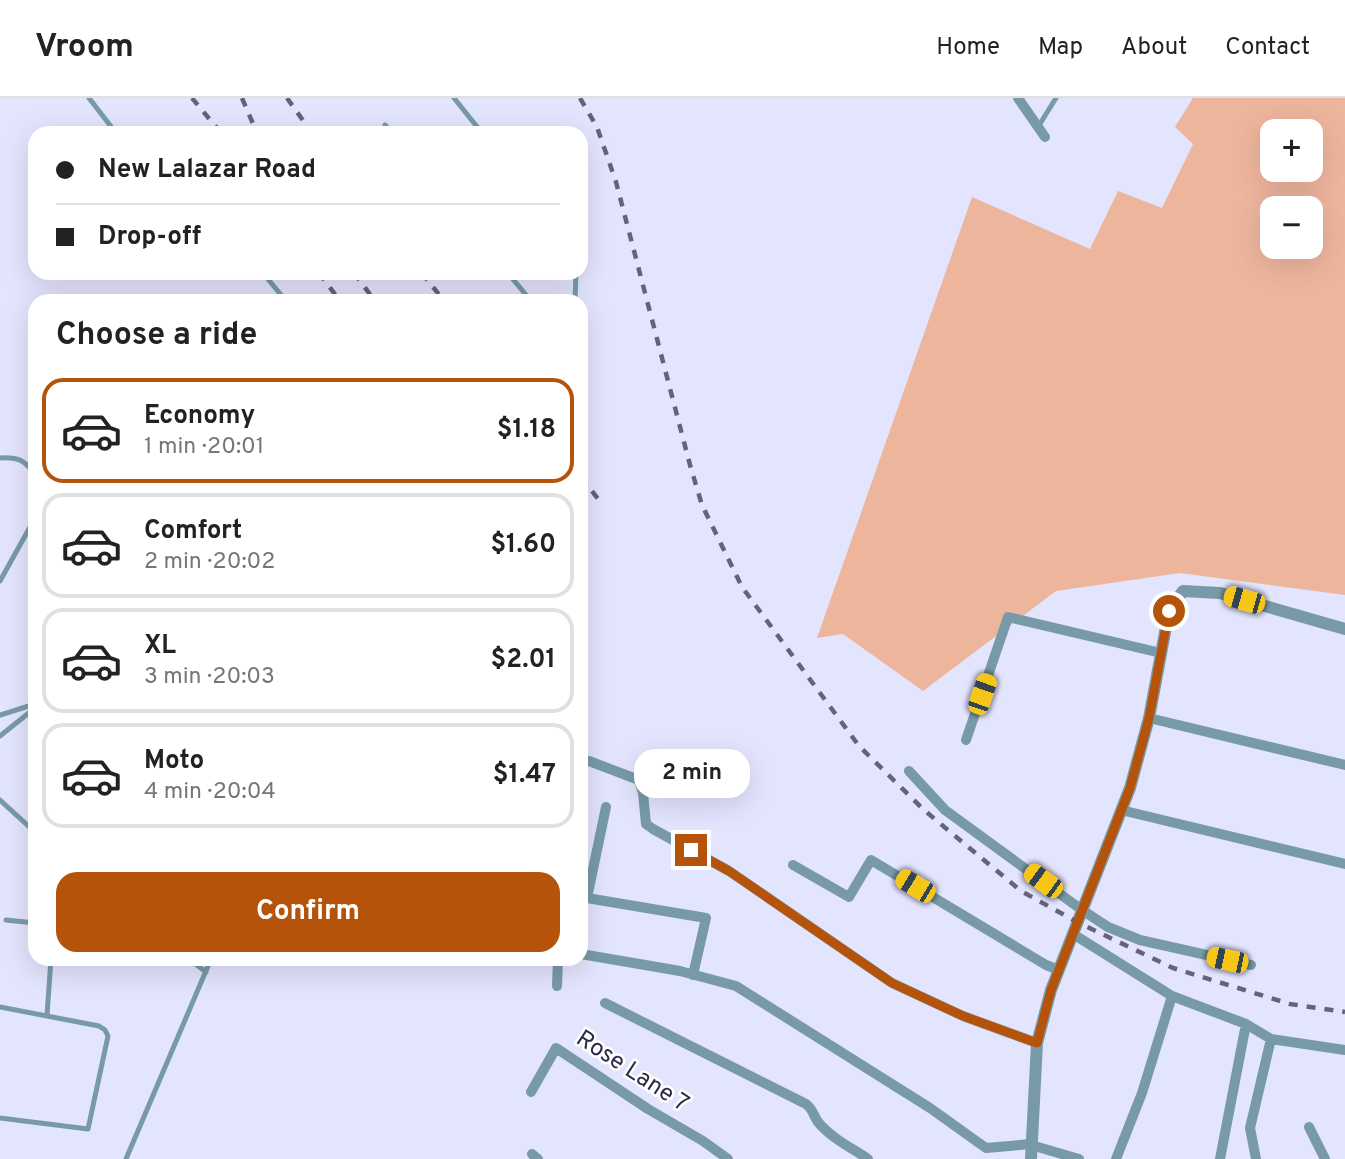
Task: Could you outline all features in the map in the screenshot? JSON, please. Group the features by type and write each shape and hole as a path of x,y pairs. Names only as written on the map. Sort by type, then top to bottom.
{"street":[{"path":"1018,98 1045,137"},
{"path":"1031,1159 1037,1043 1059,970 1130,788 1149,718 1169,611 1183,591 1220,593 1345,629"},
{"path":"966,740 1008,617 1161,653"},
{"path":"1149,718 1345,765"},
{"path":"589,761 639,780 646,824 729,871 892,983 963,1016 1037,1043"},
{"path":"909,771 945,810 1108,927 1140,940 1251,965"},
{"path":"588,881 606,807"},
{"path":"1121,810 1345,864"},
{"path":"793,865 849,898 872,860 1046,965 1059,970"},
{"path":"588,898 706,918 693,975"},
{"path":"1073,934 1172,996 1245,1024 1271,1040 1345,1050"},
{"path":"588,955 736,986 930,1108 986,1147 1031,1145 1079,1159"},
{"path":"556,986 557,966"},
{"path":"1116,1159 1142,1093 1172,996"},
{"path":"605,1003 806,1104 818,1122 834,1137 868,1159"},
{"path":"1220,1159 1245,1024"},
{"path":"1256,1159 1250,1128 1271,1040"},
{"name":"Rose Lane 7","path":"531,1092 556,1048 648,1110 703,1141 728,1159"},
{"path":"1309,1127 1325,1159"}],"lane":[{"path":"89,98 111,126"},
{"path":"454,98 476,126"},
{"path":"1038,127 1056,98"},
{"path":"269,280 281,294"},
{"path":"514,280 525,294"},
{"path":"0,458 20,458 28,464"},
{"path":"0,581 28,531"},
{"path":"0,715 28,708"},
{"path":"0,736 28,712"},
{"path":"0,800 28,826"},
{"path":"6,920 28,922"},
{"path":"47,1015 50,966"},
{"path":"198,966 206,972"},
{"path":"126,1159 208,966"},
{"path":"0,1007 99,1026 105,1030 108,1037 88,1129 0,1118"}],"shaded area":[{"path":"1193,98 1345,98 1345,595 1180,573 1056,591 923,691 843,634 817,638 972,197 1090,249 1118,191 1162,208 1193,144 1175,127"}],"railway":[{"path":"192,98 215,126"},
{"path":"242,98 254,126"},
{"path":"287,98 307,126"},
{"path":"580,98 597,127 616,182 702,505 742,587 859,746 924,810 1021,891 1077,922 1173,968 1290,1004 1345,1012"},
{"path":"324,280 335,294"},
{"path":"359,280 370,294"},
{"path":"428,280 438,294"},
{"path":"588,486 602,504"}],"route":[{"path":"691,850 729,871 808,928 892,983 963,1016 1037,1043 1051,990 1130,788 1149,718 1169,611"}]}
